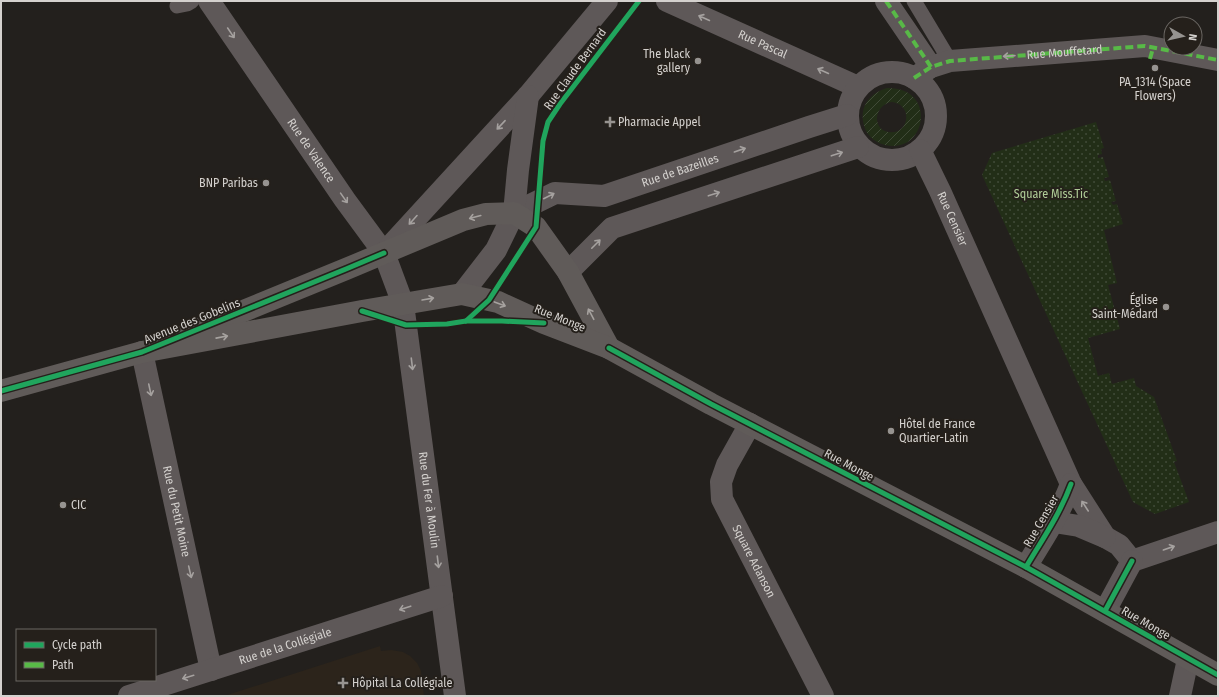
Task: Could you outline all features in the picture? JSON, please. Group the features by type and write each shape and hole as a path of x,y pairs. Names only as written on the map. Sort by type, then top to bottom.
{"main road":[{"name":"Avenue des Gobelins","path":"142,352 346,270 463,220 486,214 514,213"},
{"name":"Rue Monge","path":"514,213 536,227 568,272 610,348"},
{"name":"Avenue des Gobelins","path":"1,390 142,352 462,294"},
{"name":"Rue Monge","path":"462,294 498,302 544,323 610,348 711,404 1026,567 1218,675"}],"street":[{"name":"Rue de Valence","path":"209,1 345,200 384,253 403,304"},
{"name":"Rue Claude Bernard","path":"384,253 528,96 607,1"},
{"name":"Rue Pascal","path":"667,1 858,87"},
{"path":"886,1 932,68"},
{"name":"Rue Mouffetard","path":"932,68 1145,46 1218,60"},
{"path":"932,68 924,85 931,95 935,106 936,118 934,131 929,142 909,158 896,161 882,160 869,155 858,147 852,138 848,127 847,115 848,106 858,87 868,79 879,74 890,72 903,73 932,68"},
{"name":"Rue Claude Bernard","path":"514,213 528,96"},
{"name":"Rue de Bazeilles","path":"514,213 555,192 604,196 847,115"},
{"path":"568,272 612,228 858,147"},
{"name":"Rue Censier","path":"920,150 940,191 1071,484 1105,537"},
{"path":"462,294 496,250 514,213"},
{"name":"Rue du Fer à Moulin","path":"403,304 455,696"},
{"name":"Rue du Petit Moine","path":"142,352 211,670"},
{"name":"Square Adanson","path":"750,424 727,465 721,482 722,499 823,696"},
{"name":"Rue Censier","path":"1026,567 1054,522 1065,501 1071,484"},
{"name":"Rue Censier","path":"1054,522 1079,526 1105,537 1119,545 1132,561"},
{"path":"1105,611 1132,561 1218,532"},
{"name":"Rue de la Collégiale","path":"129,696 442,596"},
{"path":"1180,696 1188,659"}],"lane":[{"path":"177,6 187,4 192,1"},
{"path":"914,1 932,68"}],"shaded area":[{"name":"Hôpital La Collégiale","path":"380,646 381,651 391,650 403,652 417,663 421,671 424,696 224,696"}],"green space":[{"path":"887,88 903,91 914,98 920,108 921,120 918,131 910,140 899,145 885,145 874,140 866,131 863,123 863,110 869,99","holes":["892,102 899,104 904,109 906,114 904,125 901,129 895,132 883,130 877,121 879,111 886,104"]},
{"name":"Square Miss.Tic","path":"1096,122 1104,148 1101,149 1102,154 1098,155 1098,158 1103,157 1109,177 1104,178 1105,181 1110,180 1116,201 1111,202 1113,205 1117,204 1123,224 1104,230 1117,283 1108,285 1120,329 1088,338 1098,376 1109,373 1112,384 1134,378 1136,386 1154,397 1177,461 1174,462 1189,502 1155,514 1133,502 982,175 992,153"}],"marked path":[{"path":"886,1 931,67"},
{"path":"914,78 931,67 950,61 1145,46 1218,60"},
{"path":"1150,59 1153,48"}],"cycle path":[{"path":"466,321 489,300 536,227 543,141 548,122 560,104 639,1"},
{"path":"1,391 142,352 384,253"},
{"path":"362,311 406,325 447,324 466,321 544,323"},
{"path":"609,348 711,404 1026,567 1218,675"},
{"path":"1026,567 1056,516 1071,484"},
{"path":"1105,611 1132,561"}],"place":[{"name":"The black gallery","path":"698,61"},
{"name":"PA_1314 (Space Flowers)","path":"1155,68"},
{"name":"Pharmacie Appel","path":"610,122"},
{"name":"BNP Paribas","path":"266,183"},
{"name":"Église Saint-Médard","path":"1166,307"},
{"name":"Hôtel de France Quartier-Latin","path":"891,431"},
{"name":"CIC","path":"63,505"},
{"name":"Hôpital La Collégiale","path":"343,683"}]}
